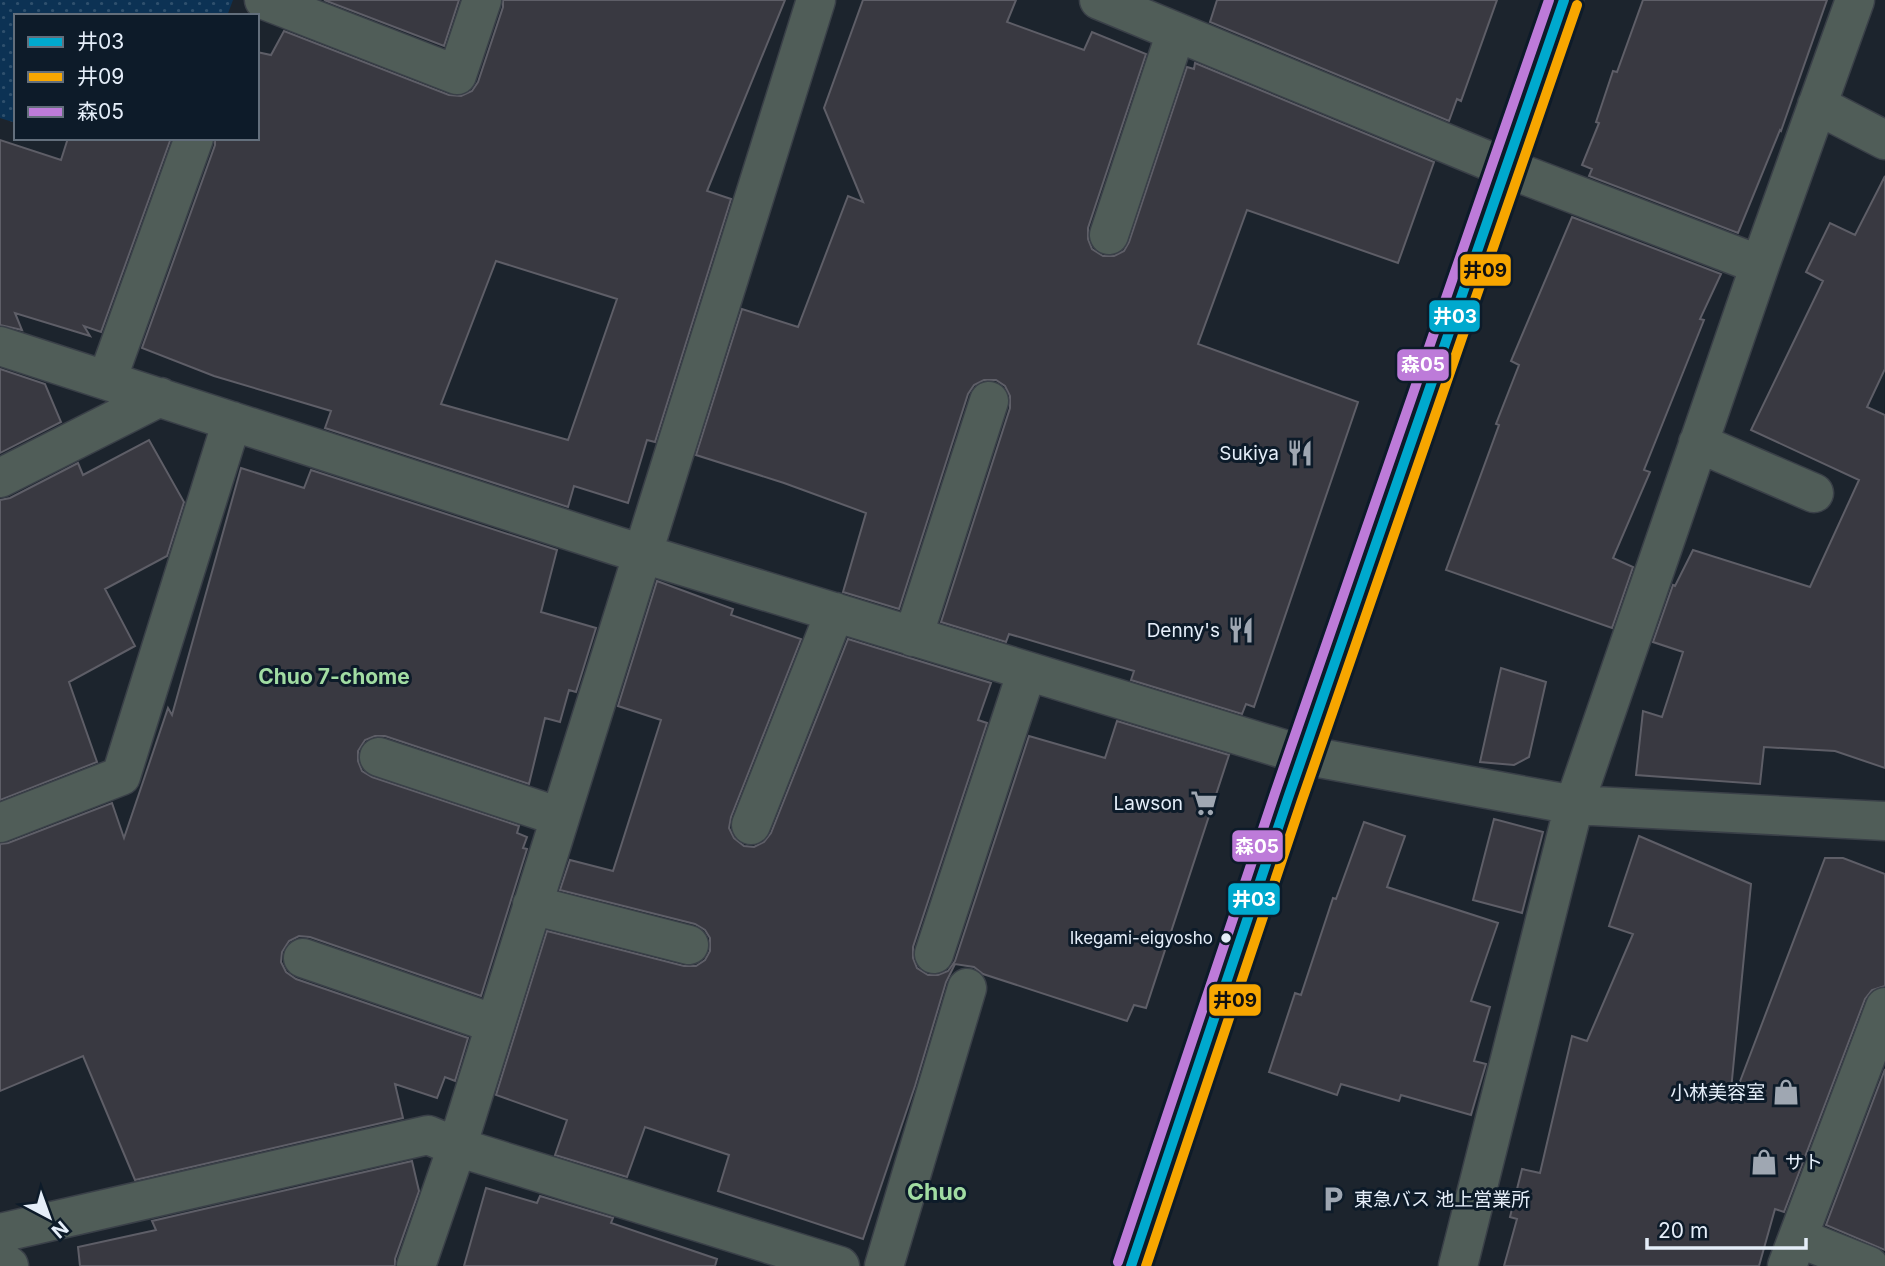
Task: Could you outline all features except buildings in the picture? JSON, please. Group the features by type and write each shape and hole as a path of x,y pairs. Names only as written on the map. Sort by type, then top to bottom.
{"main road":[{"path":"1131,1266 1303,755 1564,0"}],"street":[{"path":"264,0 457,75 482,0"},
{"path":"416,1266 457,1147 816,0"},
{"path":"1099,0 1165,18 1506,168 1760,265"},
{"path":"1458,1266 1574,805 1760,265 1855,0"},
{"path":"1109,234 1165,18"},
{"path":"1817,104 1885,140"},
{"path":"107,380 193,140"},
{"path":"0,346 642,554 1303,755 1574,805 1885,821"},
{"path":"0,478 160,397"},
{"path":"914,637 989,401"},
{"path":"0,823 121,776 232,421"},
{"path":"1698,443 1814,493"},
{"path":"751,825 835,612"},
{"path":"934,954 1027,671"},
{"path":"379,757 560,817"},
{"path":"532,905 689,945"},
{"path":"303,958 495,1024"},
{"path":"884,1266 967,988"},
{"path":"1869,1266 1793,1252 1885,1007"},
{"path":"0,1233 428,1135 457,1147 840,1266"},
{"path":"0,1259 9,1266"}],"shaded area":[{"path":"0,0 233,0 228,14 14,14 14,122 0,118"}],"transit line":[{"name":"森05","path":"1118,1262 1275,793 1549,0"},
{"name":"井03","path":"1131,1266 1288,798 1564,0"},
{"name":"井09","path":"1146,1266 1301,803 1577,5"}],"place":[{"name":"Sukiya","path":"1300,453"},
{"name":"Denny's","path":"1241,630"},
{"name":"Lawson","path":"1204,803"},
{"name":"Ikegami-eigyosho","path":"1226,938"},
{"name":"小林美容室","path":"1786,1092"},
{"name":"サト","path":"1764,1162"},
{"name":"東急バス 池上営業所","path":"1333,1199"}],"district":[{"name":"Chuo 7-chome","path":"334,676"},
{"name":"Chuo","path":"937,1192"}]}
